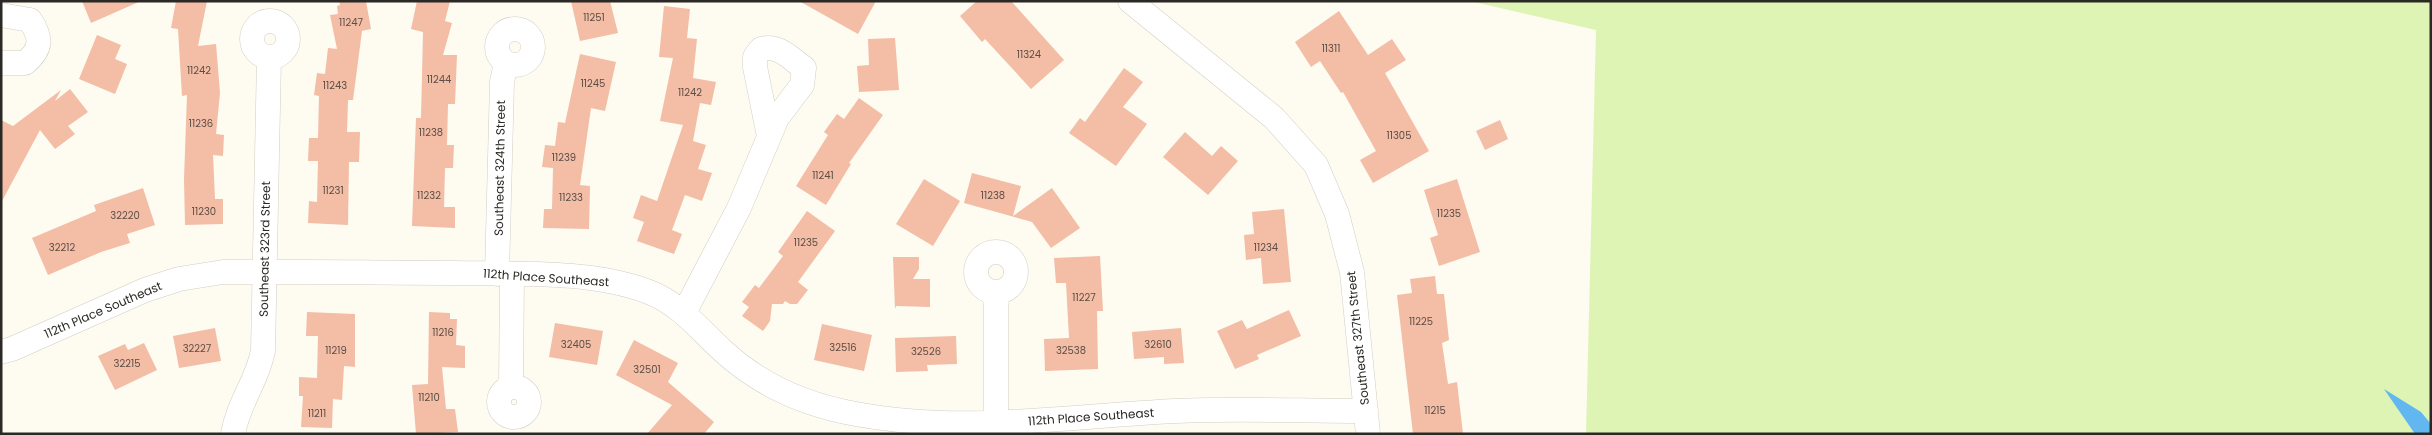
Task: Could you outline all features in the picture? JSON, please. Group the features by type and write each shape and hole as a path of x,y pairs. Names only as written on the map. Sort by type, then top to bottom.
{"street":[{"name":"Southeast 327th Street","path":"1130,1 1153,22 1234,84 1274,118 1316,165 1337,214 1352,272 1367,422"},
{"path":"1,15 30,20 38,31 38,45 35,54 25,63 1,63"},
{"name":"Southeast 323rd Street","path":"233,434 238,410 257,376 263,351 269,58"},
{"name":"Southeast 324th Street","path":"506,63 502,82 505,274 511,386"},
{"path":"684,313 739,208 769,136"},
{"name":"112th Place Southeast","path":"1,352 12,350 145,290 179,279 223,272 505,274 580,278 616,283 659,297 684,313 724,352 768,385 801,400 874,418 952,424 996,424 1178,411 1367,422"},
{"path":"996,292 996,424"}],"green space":[{"path":"1470,1 2431,1 2431,434 1586,434 1596,30"}],"water":[{"path":"2384,389 2421,412 2431,424 2431,434 2415,434"}],"building":[{"path":"82,1 141,1 91,23"},
{"path":"176,1 207,1 198,46 216,44 220,93 216,134 224,135 223,156 213,155 215,199 223,199 223,224 185,225 184,179 187,95 182,96 178,29 171,28"},
{"path":"339,1 366,1 371,29 362,31 353,100 348,100 347,132 360,132 359,162 349,162 348,225 308,223 309,201 317,202 318,161 308,161 309,138 318,138 319,96 314,95 317,73 325,74 328,48 337,49 330,15 338,14 337,6 340,5"},
{"path":"417,1 450,1 445,21 452,23 443,55 457,55 455,104 448,104 447,145 454,145 453,168 445,168 444,207 455,207 455,228 412,226 416,118 421,118 423,32 411,29"},
{"path":"571,1 610,1 618,33 580,41"},
{"path":"799,1 876,1 858,34"},
{"path":"977,1 1011,1 1064,60 1031,89 985,39 982,42 960,16"},
{"path":"664,6 690,9 687,38 697,39 693,78 716,82 711,105 700,103 693,141 706,145 698,169 712,173 702,201 685,195 672,230 682,234 674,254 637,241 644,222 633,218 641,195 657,201 683,125 660,121 673,58 659,57"},
{"path":"1339,11 1368,55 1392,39 1406,60 1385,73 1429,151 1373,183 1360,160 1376,151 1343,92 1341,93 1320,61 1311,67 1295,42"},
{"path":"97,35 121,45 115,59 127,64 115,94 79,79"},
{"path":"895,38 899,90 859,92 857,66 869,65 868,39"},
{"path":"580,54 616,62 605,111 591,108 580,185 590,186 589,229 543,228 544,209 552,209 553,168 542,167 545,145 555,146 558,122 565,123"},
{"path":"1124,68 1143,82 1123,107 1147,124 1116,166 1069,133 1080,118 1085,122"},
{"path":"70,89 88,112 68,126 75,134 55,149 40,130 1,203 1,120 13,126 61,90 55,101"},
{"path":"859,98 883,115 849,163 851,164 826,205 796,186 828,135 824,132 837,114 844,119"},
{"path":"1500,120 1508,139 1485,150 1476,131"},
{"path":"1185,132 1212,156 1221,146 1238,161 1208,195 1163,157"},
{"path":"972,173 1021,186 1013,216 1052,188 1080,228 1051,248 1032,222 964,203"},
{"path":"924,179 960,201 933,246 896,224"},
{"path":"1457,179 1480,252 1439,266 1430,238 1438,235 1424,190"},
{"path":"143,188 155,225 127,234 130,243 101,252 48,275 32,238 96,211 94,205"},
{"path":"1284,209 1291,282 1263,284 1261,258 1246,260 1244,235 1254,234 1252,212"},
{"path":"807,211 835,231 798,282 808,290 797,304 790,304 785,301 783,304 772,304 770,321 763,331 742,316 749,307 742,302 755,285 759,288 783,256 778,252"},
{"path":"1100,256 1103,311 1097,311 1098,369 1045,371 1044,339 1069,338 1066,283 1056,283 1054,258"},
{"path":"893,257 919,257 919,269 913,279 930,279 930,307 896,306 895,309"},
{"path":"1435,276 1437,294 1444,294 1449,340 1442,343 1448,384 1457,382 1463,434 1413,434 1397,295 1412,293 1410,279"},
{"path":"1289,310 1301,336 1257,355 1259,359 1235,369 1217,331 1242,320 1247,329"},
{"path":"307,312 355,314 355,367 344,366 342,400 333,399 332,428 301,427 303,396 299,396 299,377 317,378 318,336 306,336"},
{"path":"429,312 450,313 450,319 457,319 456,345 465,346 465,368 442,367 446,409 455,409 458,432 416,434 412,385 428,384"},
{"path":"555,323 603,331 597,365 549,357"},
{"path":"822,324 872,335 864,371 814,360"},
{"path":"215,328 221,361 179,368 173,336"},
{"path":"1181,328 1184,363 1164,364 1164,357 1134,359 1132,332"},
{"path":"956,336 957,364 927,365 928,371 896,372 895,338"},
{"path":"634,340 678,363 668,382 714,422 704,434 647,434 672,405 616,375"},
{"path":"144,343 157,370 115,390 98,356 125,344 128,350"}]}
